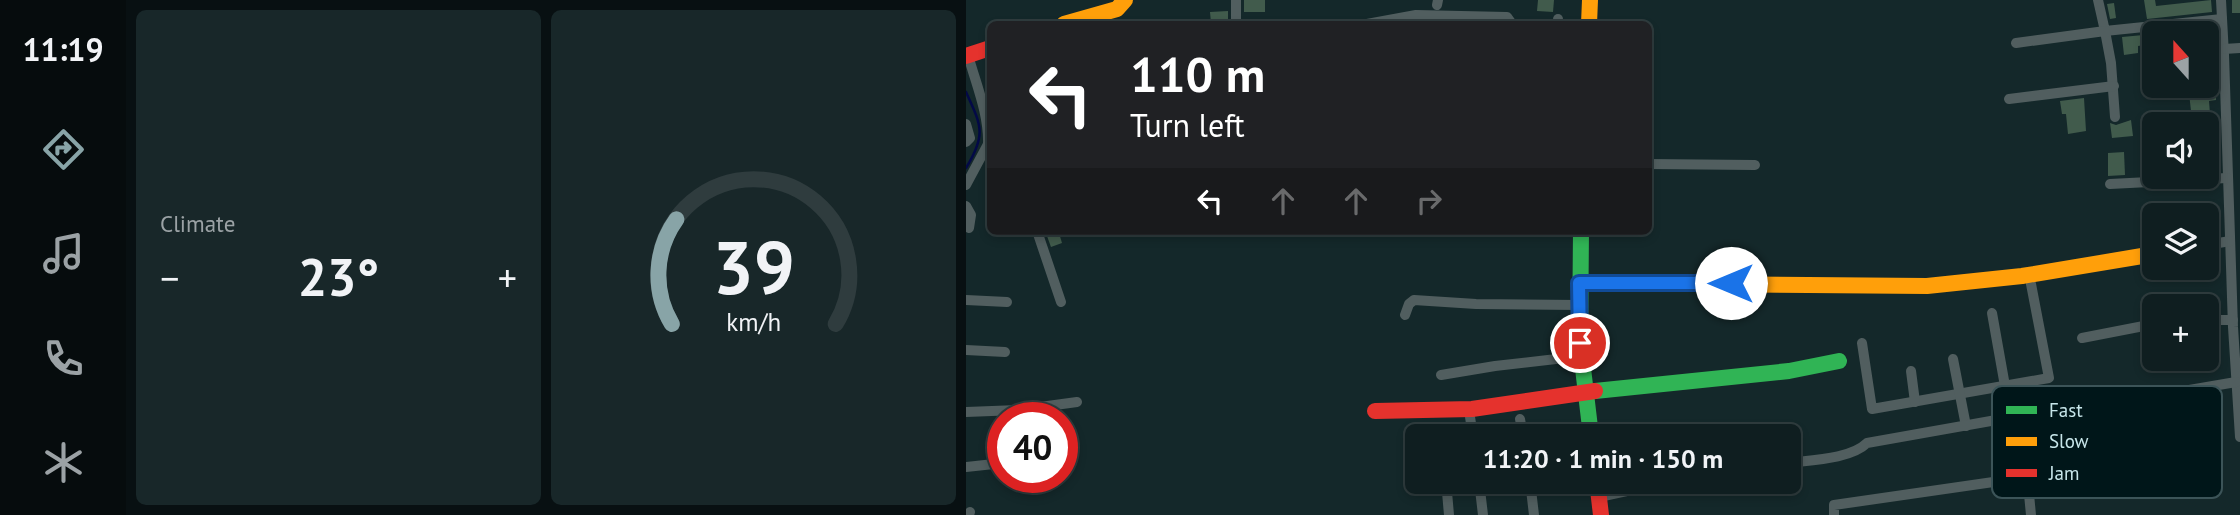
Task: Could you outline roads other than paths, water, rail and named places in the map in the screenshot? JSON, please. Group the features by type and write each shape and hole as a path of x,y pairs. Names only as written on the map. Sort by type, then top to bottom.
{"street":[{"path":"1075,21 1117,9 1125,0"},
{"path":"1236,0 1236,21"},
{"path":"1589,21 1590,0"},
{"path":"2098,0 2114,86 2115,117"},
{"path":"2221,0 2227,178 2235,222 2230,242 2240,437"},
{"path":"1416,20 1462,21 1507,17 1510,21"},
{"path":"2016,43 2222,19"},
{"path":"2224,49 2240,48"},
{"path":"966,186 985,113 967,55 987,49"},
{"path":"2009,99 2114,86"},
{"path":"1652,164 1755,165"},
{"path":"2110,184 2227,178"},
{"path":"966,206 971,215 969,228"},
{"path":"1038,235 1061,302"},
{"path":"1581,235 1585,283 1572,305 1575,357 1589,424"},
{"path":"2219,243 2230,242"},
{"path":"1585,283 1927,286 2022,276 2142,256"},
{"path":"1992,313 2005,386 2049,378 2031,284"},
{"path":"966,300 1007,302"},
{"path":"1405,315 1409,304 1414,300 1572,305"},
{"path":"2219,320 2232,320"},
{"path":"2082,338 2142,326"},
{"path":"1862,344 1872,409 1992,388"},
{"path":"966,350 1005,352"},
{"path":"1441,375 1575,357"},
{"path":"1953,359 1966,426"},
{"path":"1375,411 1472,409 1584,391 1789,370 1839,361"},
{"path":"1911,371 1915,402"},
{"path":"2213,386 2236,382"},
{"path":"966,412 987,411"},
{"path":"1470,417 1471,424"},
{"path":"1520,419 1521,424"},
{"path":"1801,461 1854,452 1867,443 1992,421"},
{"path":"966,467 987,465"},
{"path":"1834,515 1834,505 1992,482"},
{"path":"1447,494 1449,515"},
{"path":"1483,494 1483,515"},
{"path":"1532,494 1534,515"},
{"path":"1601,515 1602,494"}],"waterway":[{"path":"966,92 980,130 977,146 966,168"}]}
